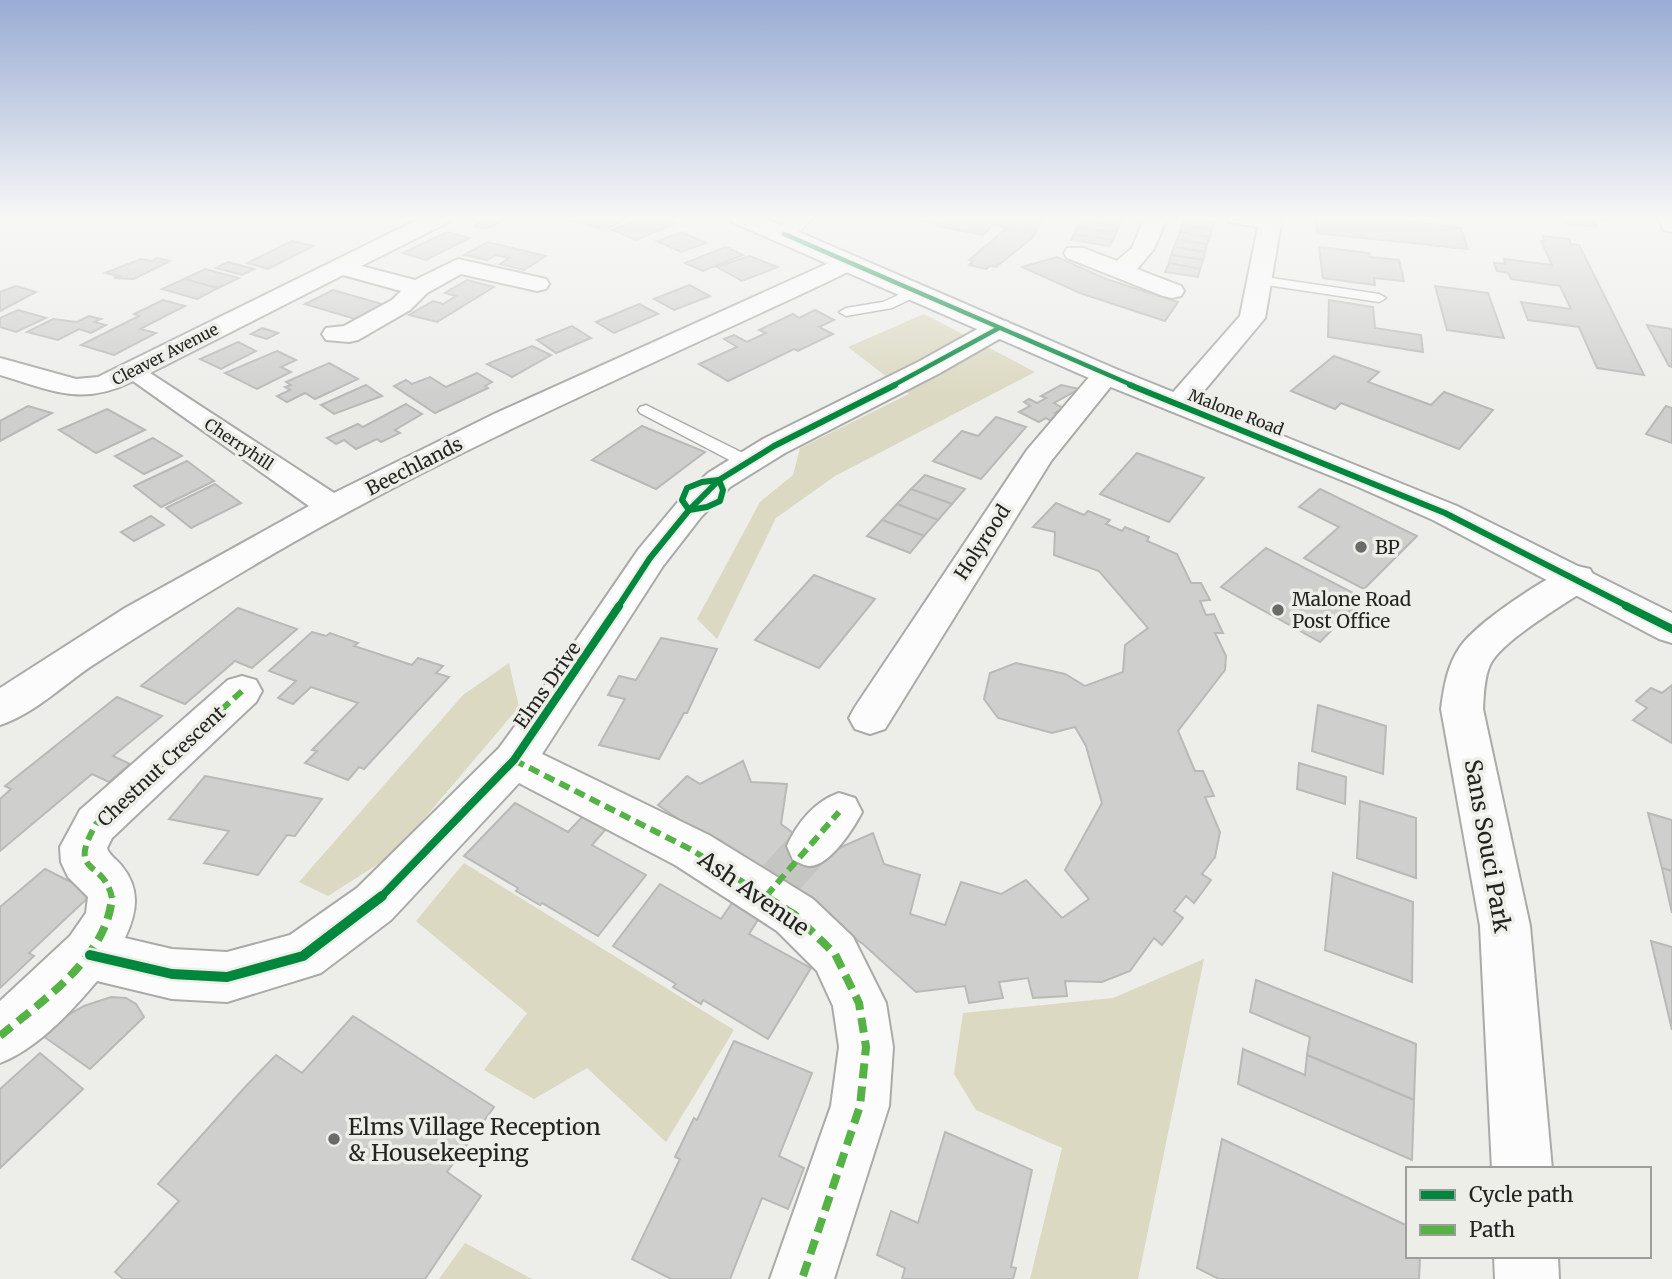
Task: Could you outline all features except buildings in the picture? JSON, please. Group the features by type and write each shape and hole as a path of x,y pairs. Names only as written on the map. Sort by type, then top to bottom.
{"street":[{"name":"Cleaver Avenue","path":"0,366 75,388 104,385 320,277"},
{"path":"375,277 418,288"},
{"path":"335,334 349,334 401,305 418,288 439,277"},
{"path":"505,277 537,284"},
{"name":"Beechlands","path":"0,709 78,654 166,598 331,507 579,385 818,277"},
{"name":"Malone Road","path":"883,277 1106,375 1445,513 1577,578 1672,629"},
{"path":"1133,277 1172,291"},
{"path":"1178,404 1252,318 1260,277"},
{"name":"Elms Drive","path":"90,955 172,974 228,977 303,956 374,904 514,760 572,678 650,558 689,510 719,480 745,461 930,367 999,328"},
{"name":"Holyrood","path":"870,718 1038,457 1106,375"},
{"name":"Cherryhill","path":"146,380 331,507"},
{"name":"Sans Souci Park","path":"1522,1167 1505,926 1462,709 1467,674 1475,654 1515,620 1577,578"},
{"name":"Chestnut Crescent","path":"90,955 106,927 112,896 100,876 85,862 83,847 96,824 242,691"},
{"name":"Ash Avenue","path":"514,760 692,850 785,874 795,915 835,954 859,1003 866,1048 860,1106 802,1279"},
{"path":"785,874 839,812"},
{"path":"0,1036 90,955"},
{"path":"1526,1258 1527,1279"}],"lane":[{"path":"1259,280 1379,298"},
{"path":"846,312 887,305 916,291"},
{"path":"646,410 745,461"}],"shaded area":[{"path":"924,314 1035,372 835,476 776,518 717,639 697,619 760,502 793,475 800,448 909,394 848,347"},
{"path":"509,663 519,707 394,854 328,896 299,882 463,695"},
{"path":"464,863 734,1030 666,1142 587,1068 534,1099 484,1070 527,1013 416,921"},
{"path":"1204,959 1138,1279 1030,1279 1062,1148 976,1110 954,1074 963,1013 1113,998"},
{"path":"465,1243 532,1279 439,1279"}],"tunnel":[{"path":"779,880 810,846"}],"marked path":[{"path":"0,1036 71,973 89,953 111,914 110,891 105,881 85,862 83,847 96,824 242,691"},
{"path":"514,760 692,850 795,915 835,954 859,1003 866,1047 860,1106 802,1279"},
{"path":"766,896 839,812"}],"cycle path":[{"path":"881,277 1106,375 1445,513 1672,629"},
{"path":"90,955 172,974 227,977 303,956 374,904 514,760 572,678 650,558 689,510 719,480 774,446 930,367 999,328"},
{"path":"719,480 723,490 720,501 707,507 689,510 682,500 687,488 702,482 719,480"}],"place":[{"name":"BP","path":"1361,547"},
{"name":"Malone Road Post Office","path":"1278,610"},
{"name":"Elms Village Reception & Housekeeping","path":"334,1139"}]}
